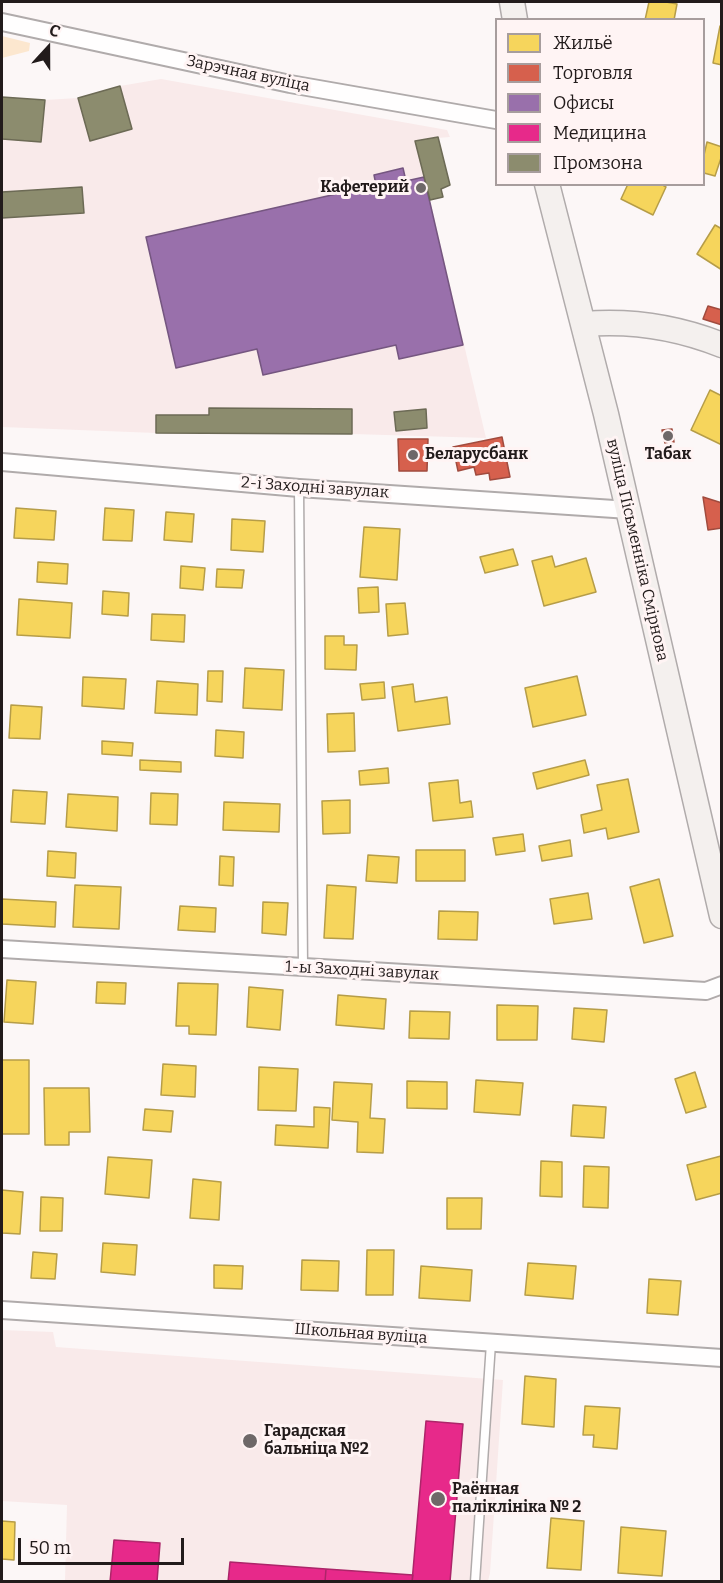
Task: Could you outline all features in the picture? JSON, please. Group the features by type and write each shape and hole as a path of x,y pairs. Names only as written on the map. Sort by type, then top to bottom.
{"main road":[{"path":"512,2 515,18"},
{"name":"вуліца Пісьменніка Смірнова","path":"548,186 629,510 722,916"},
{"path":"584,324 609,322 660,326 683,331 722,345"}],"street":[{"name":"Зарэчная вуліца","path":"2,22 290,84 495,120"},
{"name":"2-і Заходні завулак","path":"2,462 299,488 629,510"},
{"name":"1-ы Заходні завулак","path":"2,949 706,991 722,985"},
{"name":"Школьная вуліца","path":"2,1310 722,1358"}],"lane":[{"path":"299,488 303,968"},
{"path":"475,1581 491,1343"}],"shaded area":[{"path":"2,36 30,43 29,51 2,58"},
{"path":"161,79 447,130 450,137 438,138 450,185 441,189 443,197 430,200 486,438 352,434 156,433 2,427 2,97 45,100 78,98 120,86"},
{"name":"Гарадская бальніца №2","path":"2,1330 53,1332 56,1347 503,1380 488,1581 65,1581 67,1505 2,1501"}],"building: Жильё":[{"path":"649,2 677,4 674,18 645,18"},
{"path":"720,26 722,26 722,65 713,63"},
{"path":"707,142 722,147 722,155 715,176 705,173"},
{"path":"627,186 666,187 653,215 621,199"},
{"path":"715,225 722,229 722,270 697,254"},
{"path":"710,390 722,396 722,445 691,430"},
{"path":"16,508 56,511 54,540 14,538"},
{"path":"105,508 134,510 132,541 103,540"},
{"path":"166,512 194,514 192,542 164,540"},
{"path":"232,519 265,521 263,552 231,550"},
{"path":"364,527 400,529 397,580 360,577"},
{"path":"513,549 518,565 485,573 480,557"},
{"path":"552,556 555,567 586,558 596,592 544,606 532,561"},
{"path":"38,562 68,564 67,584 37,582"},
{"path":"181,566 205,568 203,590 180,588"},
{"path":"217,569 244,570 242,588 216,587"},
{"path":"378,587 379,612 359,613 358,588"},
{"path":"103,591 129,593 128,616 102,614"},
{"path":"19,599 72,603 70,638 17,635"},
{"path":"405,603 408,634 388,636 386,604"},
{"path":"152,614 185,615 184,642 151,640"},
{"path":"325,636 344,636 344,645 357,645 356,670 325,669"},
{"path":"245,668 284,670 282,710 243,708"},
{"path":"208,671 223,671 222,702 207,701"},
{"path":"577,676 586,715 533,727 525,688"},
{"path":"83,677 126,679 124,709 82,706"},
{"path":"157,681 198,684 197,715 155,713"},
{"path":"384,682 385,698 362,700 360,684"},
{"path":"413,684 415,702 447,697 450,724 398,731 392,687"},
{"path":"11,705 42,707 40,739 9,738"},
{"path":"354,713 355,751 328,752 327,714"},
{"path":"216,730 244,732 243,758 215,756"},
{"path":"102,741 133,743 132,756 102,754"},
{"path":"140,760 181,762 181,772 140,770"},
{"path":"585,760 589,775 537,789 533,773"},
{"path":"388,768 389,783 360,785 359,771"},
{"path":"628,779 639,832 608,839 606,828 584,833 581,815 602,810 597,785"},
{"path":"458,780 460,803 471,801 473,817 433,821 429,783"},
{"path":"13,790 47,792 45,824 11,822"},
{"path":"151,793 178,794 177,825 150,824"},
{"path":"68,794 118,797 117,831 66,827"},
{"path":"350,800 350,833 323,834 322,801"},
{"path":"224,802 280,804 279,832 223,830"},
{"path":"523,834 525,851 496,855 493,838"},
{"path":"570,840 572,856 542,861 539,846"},
{"path":"416,850 465,850 465,881 416,881"},
{"path":"48,851 76,853 75,878 47,876"},
{"path":"368,855 399,857 397,883 366,881"},
{"path":"220,856 234,857 233,886 219,885"},
{"path":"659,879 673,936 644,943 630,887"},
{"path":"75,885 121,887 119,929 73,927"},
{"path":"327,885 356,887 353,939 324,938"},
{"path":"588,893 592,919 554,924 550,899"},
{"path":"2,899 56,902 55,927 2,924"},
{"path":"263,902 288,903 286,935 262,933"},
{"path":"180,906 216,908 215,932 178,930"},
{"path":"439,911 478,912 477,940 438,939"},
{"path":"7,980 36,982 33,1024 4,1022"},
{"path":"97,982 126,983 125,1004 96,1003"},
{"path":"178,983 218,984 216,1035 189,1034 189,1026 176,1026"},
{"path":"249,987 283,990 280,1030 247,1027"},
{"path":"338,995 386,999 384,1029 336,1025"},
{"path":"497,1005 538,1006 537,1040 497,1040"},
{"path":"574,1008 607,1010 604,1042 572,1039"},
{"path":"410,1011 450,1012 449,1039 409,1038"},
{"path":"2,1060 29,1060 29,1134 2,1134"},
{"path":"163,1064 196,1066 195,1097 161,1095"},
{"path":"259,1067 298,1069 296,1111 258,1110"},
{"path":"695,1072 706,1107 686,1113 675,1079"},
{"path":"476,1080 523,1083 520,1115 474,1112"},
{"path":"407,1081 447,1082 447,1109 407,1108"},
{"path":"334,1082 372,1084 370,1118 385,1119 383,1153 357,1152 358,1122 332,1120"},
{"path":"44,1088 89,1088 90,1132 69,1132 69,1145 45,1145"},
{"path":"573,1105 606,1107 604,1138 571,1136"},
{"path":"314,1107 330,1108 328,1148 275,1145 276,1125 314,1127"},
{"path":"145,1109 173,1111 171,1132 143,1130"},
{"path":"721,1156 722,1193 696,1200 687,1165"},
{"path":"108,1157 152,1160 149,1198 105,1194"},
{"path":"541,1161 562,1162 562,1197 540,1196"},
{"path":"584,1166 609,1167 608,1208 583,1207"},
{"path":"193,1179 221,1182 219,1220 190,1218"},
{"path":"2,1190 23,1192 20,1234 2,1233"},
{"path":"41,1197 63,1198 62,1231 40,1231"},
{"path":"447,1198 482,1198 481,1229 447,1229"},
{"path":"103,1243 137,1245 135,1275 101,1272"},
{"path":"367,1250 394,1250 393,1295 366,1295"},
{"path":"33,1252 57,1254 55,1279 31,1278"},
{"path":"302,1260 339,1261 338,1291 301,1290"},
{"path":"528,1263 576,1266 573,1299 525,1295"},
{"path":"214,1265 243,1266 242,1289 214,1288"},
{"path":"421,1266 472,1270 470,1301 419,1298"},
{"path":"649,1279 681,1281 678,1315 647,1313"},
{"path":"525,1376 556,1379 554,1427 522,1424"},
{"path":"585,1406 620,1408 617,1449 593,1447 594,1435 583,1435"},
{"path":"551,1518 584,1521 581,1570 547,1568"},
{"path":"2,1521 15,1522 14,1560 2,1559"},
{"path":"621,1527 666,1531 662,1576 618,1573"}],"building: Торговля":[{"path":"708,306 722,310 722,325 703,319"},
{"name":"Табак","path":"672,429 674,442 665,443 662,430"},
{"path":"502,437 510,477 490,480 489,473 476,475 474,467 458,471 453,447"},
{"name":"Беларусбанк","path":"398,439 428,439 427,471 399,471"},
{"path":"703,497 722,503 722,528 708,530"}],"building: Офисы":[{"path":"403,168 406,181 424,177 463,345 399,359 396,345 263,375 257,349 176,368 146,237 376,185 374,175"}],"building: Медицина":[{"name":"Раённая паліклініка № 2","path":"426,1421 463,1424 450,1582 412,1582"},
{"path":"114,1540 160,1543 157,1582 110,1582"},
{"path":"230,1562 326,1569 325,1582 228,1582"},
{"path":"326,1569 413,1575 412,1582 325,1582"}],"building: Промзона":[{"path":"120,86 132,129 90,141 78,98"},
{"path":"2,97 45,100 41,142 2,139"},
{"path":"438,137 450,185 441,189 443,197 430,200 415,141"},
{"path":"82,187 84,213 2,218 2,192"},
{"path":"209,408 352,409 352,434 156,433 156,415 209,415"},
{"path":"426,409 427,428 396,431 394,412"}],"place":[{"name":"Кафетерий","path":"421,188"},
{"name":"Табак","path":"668,436"},
{"name":"Беларусбанк","path":"413,455"},
{"name":"Гарадская бальніца №2","path":"250,1441"},
{"name":"Раённая паліклініка № 2","path":"438,1499"}]}
